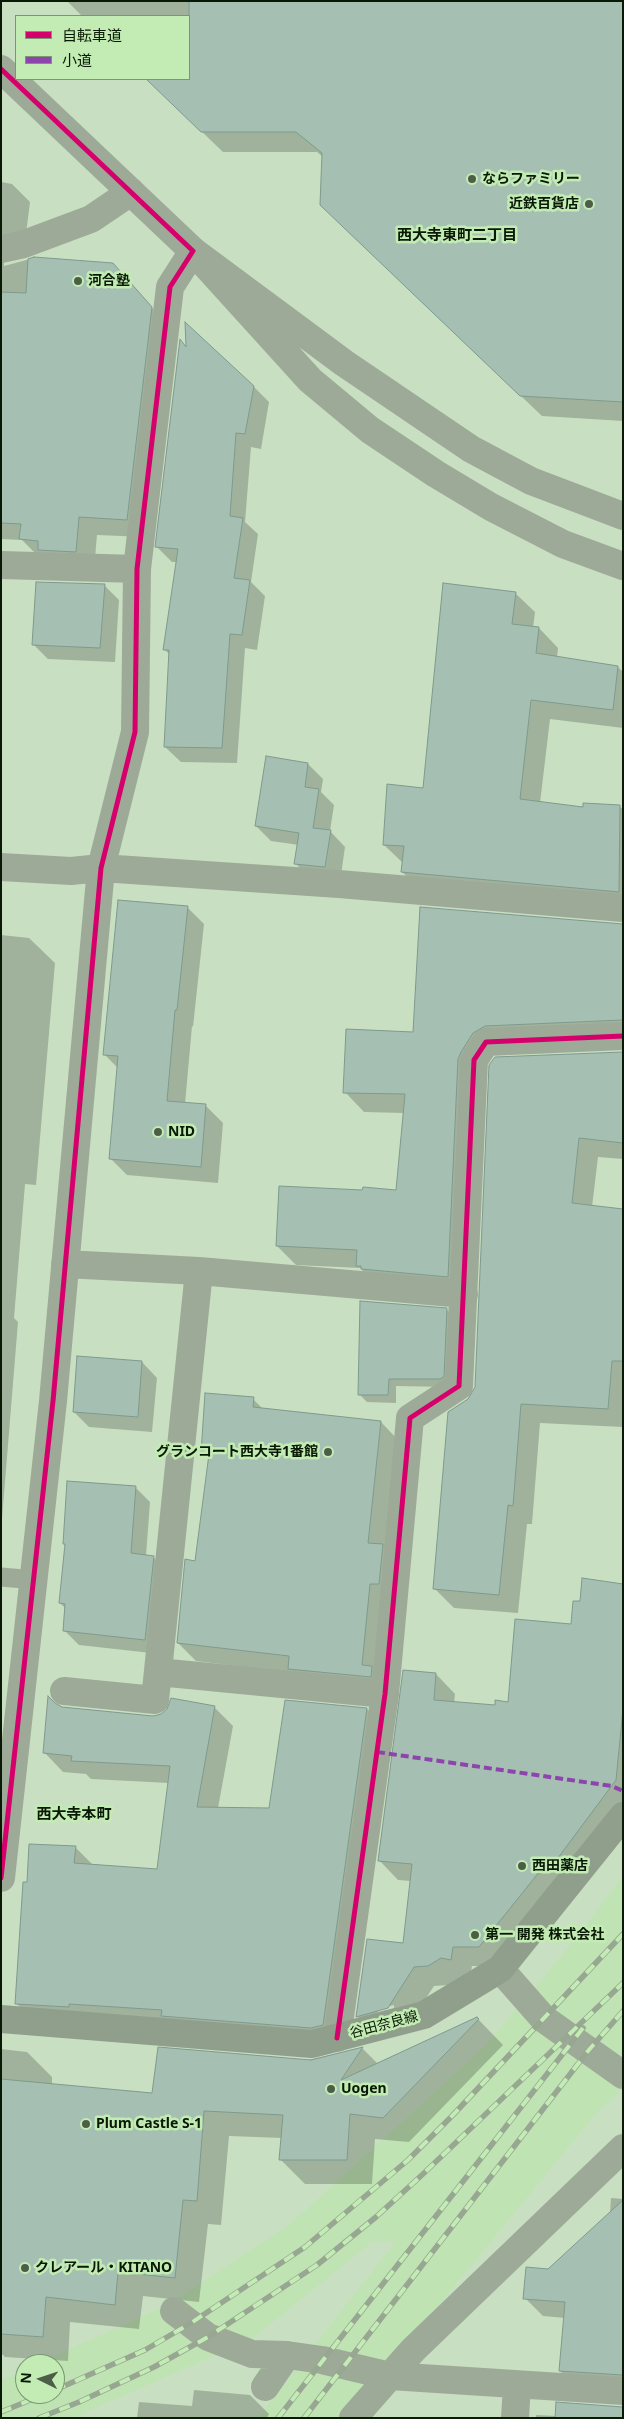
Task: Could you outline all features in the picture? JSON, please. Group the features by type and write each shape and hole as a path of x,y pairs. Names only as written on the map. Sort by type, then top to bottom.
{"main road":[{"name":"谷田奈良線","path":"1,2019 312,2044 424,2015 500,1969 623,1816"}],"street":[{"path":"1,69 193,250 310,380 370,430 436,474 491,507 563,544 623,566"},
{"path":"1,249 24,244 91,219 131,192"},
{"path":"193,250 344,363 471,449 531,481 623,516"},
{"path":"1,1878 35,1580 102,868 135,732 137,569 170,287 193,250"},
{"path":"1,565 137,569"},
{"path":"1,866 71,871 102,868 340,884 623,908"},
{"path":"337,2038 385,1694 410,1418 459,1386 474,1060 486,1042 623,1036"},
{"path":"65,1264 199,1271 464,1294"},
{"path":"64,1691 155,1700 199,1271"},
{"path":"158,1672 385,1694"},
{"path":"500,1969 544,2019 623,2075"},
{"path":"353,2418 413,2350 623,2148"},
{"path":"174,2311 208,2337 252,2354 288,2355 322,2360 390,2376 623,2391"},
{"path":"266,2386 288,2355"},
{"path":"515,2418 517,2385"}],"lane":[{"path":"1,1577 35,1580"}],"shaded area":[{"path":"623,1876 623,2089 594,2116 394,2360 342,2418 258,2418 395,2242 372,2242 252,2339 73,2418 1,2418 1,2380 15,2374 15,2404 65,2404 65,2354 59,2354 165,2306 289,2225 486,2045 578,1936"}],"building":[{"name":"ならファミリー","path":"189,1 623,1 623,402 520,396 320,205 322,153 296,132 201,132 147,80 190,80"},
{"path":"34,257 113,263 152,307 127,520 79,517 76,552 38,550 38,541 19,539 21,524 1,523 1,292 26,293 28,259"},
{"path":"185,322 254,386 245,434 236,433 230,516 243,518 234,578 250,580 242,635 230,634 222,748 164,747 169,650 163,650 178,549 155,547 180,339 186,347"},
{"path":"36,582 105,584 100,648 32,645"},
{"path":"443,583 516,592 512,624 539,627 536,653 618,666 613,710 531,700 520,799 583,807 583,803 620,805 619,892 401,872 404,846 383,845 387,784 423,788"},
{"path":"266,756 308,763 305,787 319,789 313,828 331,830 325,867 294,864 299,833 255,826"},
{"path":"118,900 188,906 177,1010 175,1010 167,1101 206,1104 201,1167 109,1159 118,1056 103,1055"},
{"path":"420,907 623,924 623,1020 485,1026 473,1033 461,1052 458,1059 448,1277 361,1269 361,1266 356,1266 357,1250 276,1246 279,1186 362,1190 363,1187 396,1190 405,1094 343,1093 346,1029 413,1032"},
{"path":"623,1052 623,1143 579,1138 572,1203 623,1209 623,1361 612,1361 608,1409 521,1404 513,1506 508,1505 499,1595 433,1589 448,1412 468,1399 475,1387 489,1065 495,1057"},
{"path":"360,1301 447,1308 444,1377 440,1379 389,1379 388,1395 358,1395"},
{"path":"77,1356 142,1361 138,1417 73,1412"},
{"path":"205,1393 254,1397 253,1407 381,1421 368,1543 383,1544 379,1584 370,1584 362,1665 372,1666 371,1677 288,1669 289,1656 177,1643 185,1559 195,1561 209,1454 201,1453"},
{"path":"67,1481 136,1486 131,1553 154,1556 145,1640 63,1631 65,1604 59,1603 65,1544 63,1544"},
{"path":"582,1578 623,1584 623,1709 616,1780 549,1870 544,1866 479,1947 453,1947 451,1960 441,1958 428,1966 414,1967 388,2008 356,2017 367,1939 403,1943 412,1864 378,1861 403,1670 436,1673 434,1700 495,1705 495,1700 508,1702 515,1619 571,1624 573,1601 580,1601"},
{"path":"48,1696 62,1707 153,1716 161,1714 167,1709 171,1698 215,1706 197,1807 269,1808 285,1700 367,1708 323,2025 311,2028 161,2016 162,2010 69,2004 69,2007 15,2004 23,1882 27,1882 29,1844 76,1846 74,1863 157,1869 170,1766 71,1761 72,1756 43,1753"},
{"path":"477,2017 479,2019 383,2118 350,2114 347,2160 279,2160 283,2115 204,2111 197,2201 183,2200 175,2278 118,2272 115,2305 46,2297 43,2337 1,2334 1,2079 152,2093 158,2047 311,2060 363,2047 341,2080"},
{"path":"623,2200 623,2375 559,2371 565,2302 523,2299 526,2267 548,2269"},
{"path":"556,2402 623,2407 623,2418 555,2418"}],"railway":[{"path":"65,2386 145,2350 191,2323 305,2247 408,2160 452,2116 623,1934"},
{"path":"39,2418 79,2402 154,2367 208,2337 317,2265 376,2217 423,2174 623,1983"},
{"path":"304,2418 588,2051 623,2011"},
{"path":"278,2418 583,2028"},
{"path":"1,2412 21,2404"}],"marked path":[{"path":"377,1752 612,1786 623,1791"}],"cycle path":[{"path":"1,69 193,251 170,287 137,569 135,732 101,868 53,1401 1,1878"},
{"path":"337,2038 385,1694 410,1418 459,1386 474,1060 486,1042 623,1036"}],"place":[{"name":"ならファミリー","path":"472,179"},
{"name":"近鉄百貨店","path":"589,204"},
{"name":"河合塾","path":"78,281"},
{"name":"NID","path":"158,1132"},
{"name":"グランコート西大寺1番館","path":"328,1452"},
{"name":"西田薬店","path":"522,1866"},
{"name":"第一 開発 株式会社","path":"475,1935"},
{"name":"Uogen","path":"331,2089"},
{"name":"Plum Castle S-1","path":"86,2124"},
{"name":"クレアール・KITANO","path":"25,2268"}],"district":[{"name":"西大寺東町二丁目","path":"457,236"},
{"name":"西大寺本町","path":"74,1815"}]}
